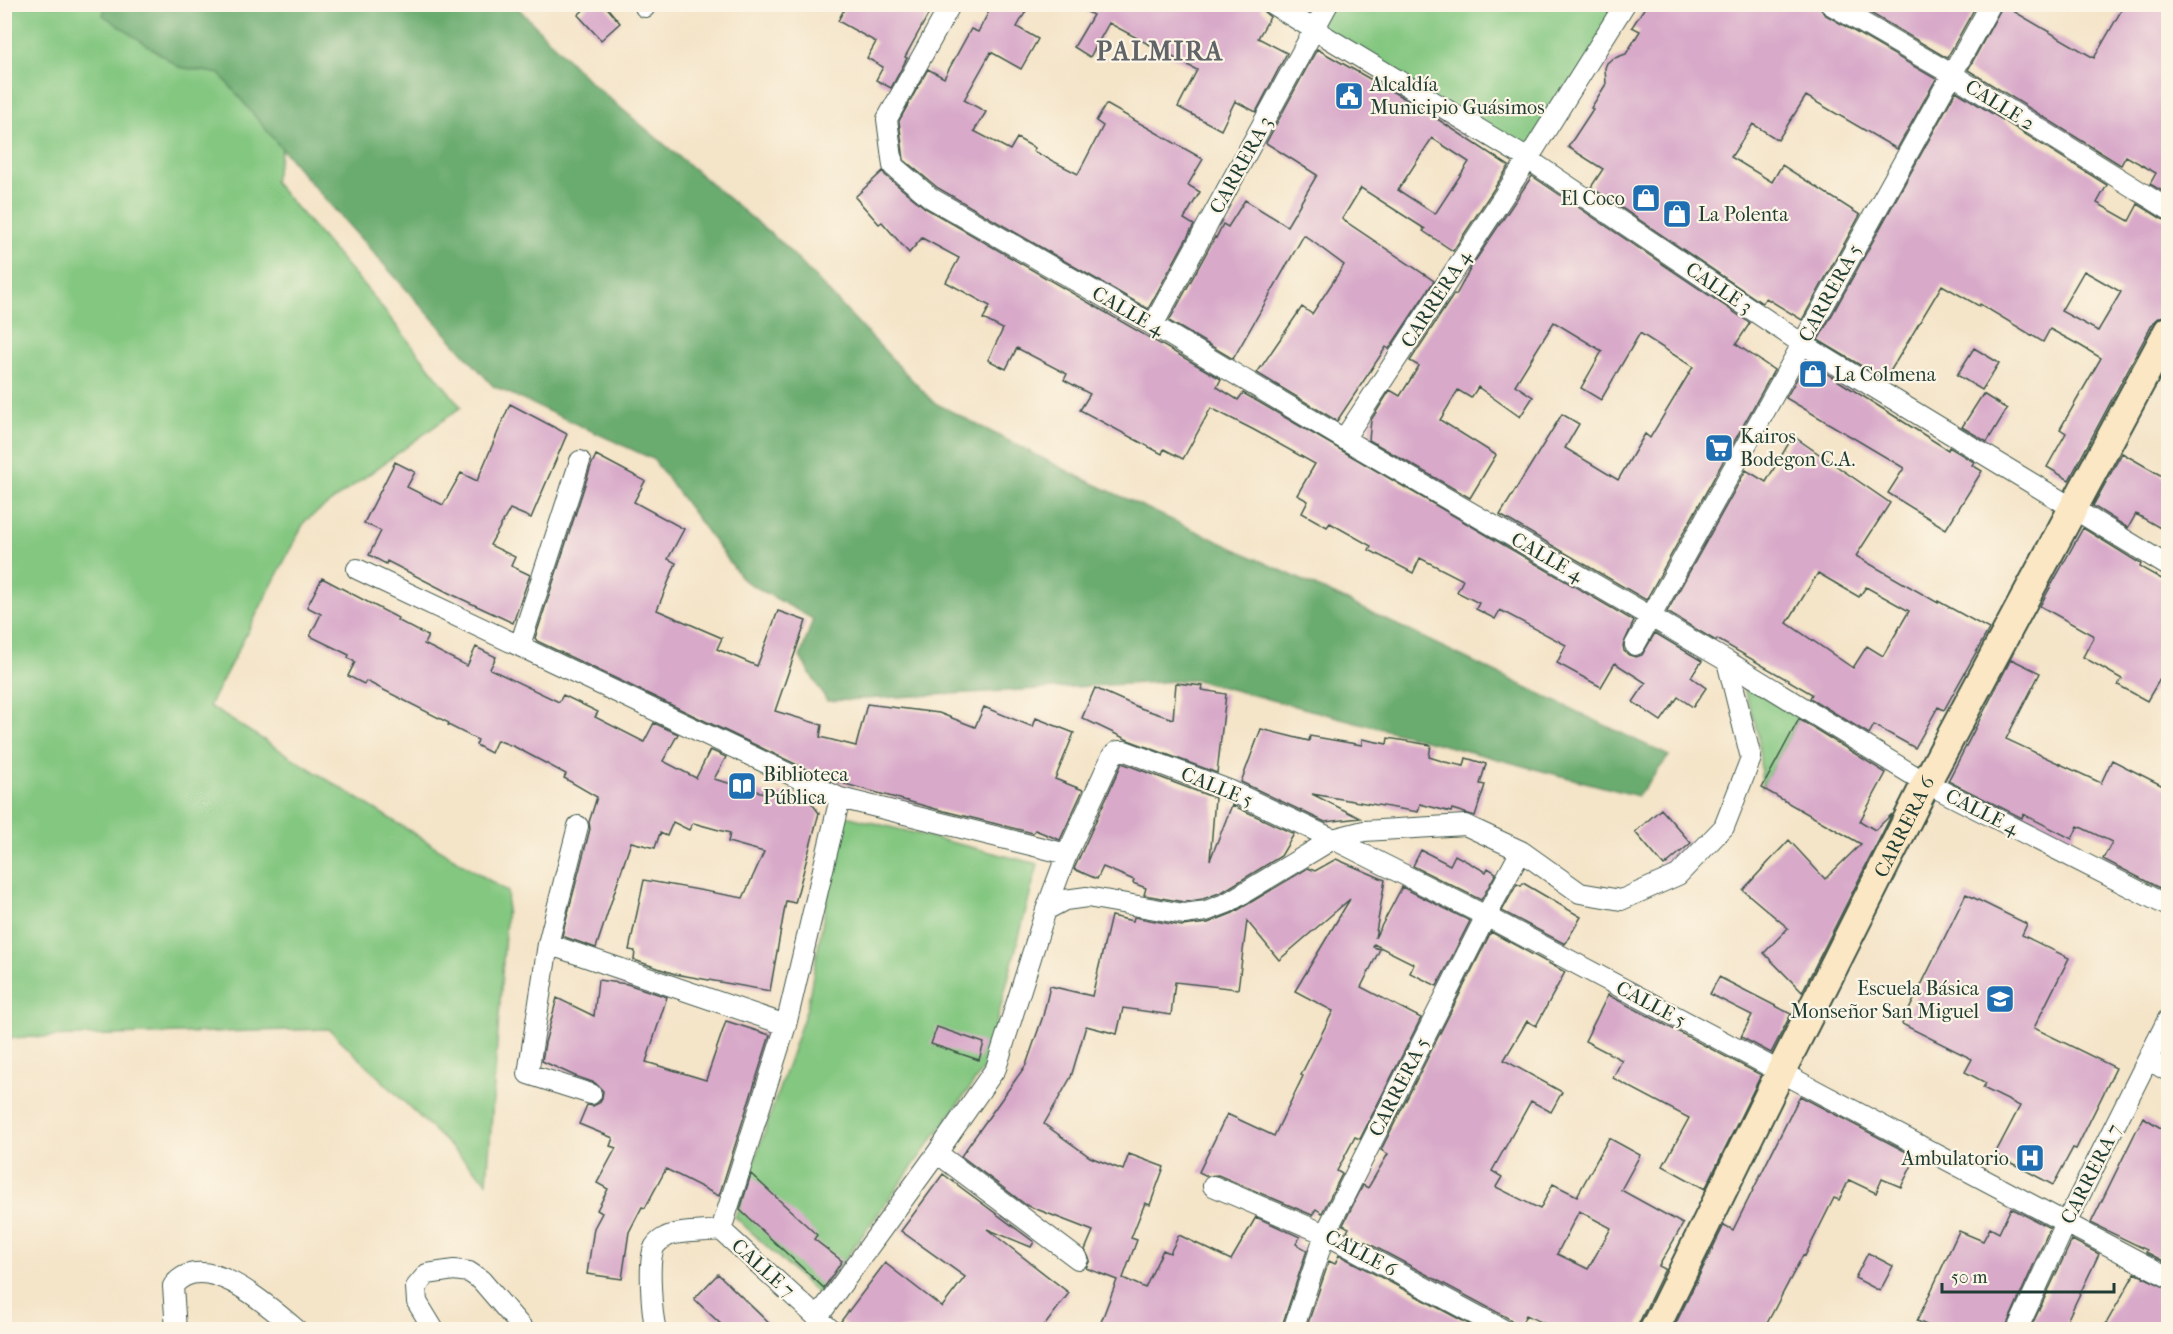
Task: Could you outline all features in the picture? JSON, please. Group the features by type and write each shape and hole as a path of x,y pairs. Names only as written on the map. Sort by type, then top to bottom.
{"main road":[{"name":"CARRERA 6","path":"1654,1329 1926,783 2169,331"}],"street":[{"name":"CALLE 4","path":"951,4 887,119 893,166 931,198 1153,325 1344,439 1727,661 1926,783 2169,906"},
{"name":"CALLE 3","path":"1272,4 1528,159 1801,344 2169,566"},
{"name":"CARRERA 3","path":"1153,325 1328,4"},
{"name":"CARRERA 4","path":"1344,439 1528,159 1625,4"},
{"name":"CALLE 2","path":"1830,4 1953,75 2169,209"},
{"name":"CARRERA 5","path":"1635,645 1991,4"},
{"path":"520,645 580,461"},
{"path":"357,569 840,798 1067,854 1046,910 996,1068 825,1323"},
{"path":"1046,910 1065,900 1087,897 1184,914 1206,911 1227,903 1333,839 1364,831 1465,825 1521,851 1580,893 1621,900 1678,875 1724,827 1751,758 1727,661"},
{"name":"CALLE 5","path":"1067,854 1112,756 1118,751 1125,751 1229,790 1486,916 2169,1277"},
{"path":"656,1329 653,1318 652,1285 652,1258 655,1245 668,1236 721,1230 786,1026 840,798"},
{"path":"578,826 548,944 528,1074 591,1094"},
{"name":"CARRERA 5","path":"1293,1329 1325,1234 1521,851"},
{"path":"548,944 786,1026"},
{"name":"CARRERA 7","path":"2017,1329 2066,1223 2169,1019"},
{"path":"2149,1060 2169,1071"},
{"path":"937,1153 1078,1259"},
{"name":"CALLE 6","path":"1213,1186 1325,1234 1504,1329"},
{"name":"CALLE 7","path":"721,1230 825,1323"},
{"path":"434,1329 417,1302 416,1287 427,1274 454,1270 469,1272 481,1280 524,1329"},
{"path":"176,1329 173,1286 180,1276 195,1272 213,1273 229,1280 297,1329"}],"green space":[{"path":"106,4 515,5 590,82 784,245 933,402 1079,477 1343,599 1669,756 1638,796 1196,680 827,701 800,657 813,619 743,580 653,459 493,386 301,172 220,74 179,67 103,15"},
{"path":"4,5 316,5 274,182 367,289 461,407 305,521 209,706 508,892 487,1182 329,1029 5,1038"},
{"path":"1328,5 1625,5 1528,159 1314,31"},
{"path":"1742,683 1799,718 1762,788 1758,733"},
{"path":"842,815 1038,864 985,1067 819,1295 735,1217 807,1008"}],"building":[{"path":"590,4 604,4 620,23 601,40 578,15"},
{"path":"847,4 934,4 891,88 876,80 883,67 867,58 876,42 838,21"},
{"path":"993,4 1030,4 1017,27 1038,39 1021,69 991,52 964,100 986,112 974,131 1010,150 1017,138 1035,148 1033,151 1078,174 1103,126 1096,121 1106,104 1203,159 1188,185 1200,192 1184,219 1194,225 1148,309 938,188 904,160 899,121 928,69 944,78 971,29 978,32"},
{"path":"1073,4 1260,4 1262,10 1270,17 1258,38 1287,53 1256,112 1235,101 1221,130 1178,107 1197,70 1109,23 1090,57 1074,47 1093,15"},
{"path":"1647,4 1818,4 1824,14 1936,79 1897,149 1806,96 1778,140 1753,124 1731,157 1772,182 1782,165 1860,215 1802,320 1766,298 1762,303 1591,187 1603,169 1568,147 1606,84 1607,63 1626,54 1640,31 1632,27"},
{"path":"1855,4 1977,4 1947,58"},
{"path":"2125,4 2169,4 2169,195 2150,184 2156,173 2126,156 2121,165 2119,164 1968,70 2003,5 2094,58"},
{"path":"1317,49 1416,105 1509,166 1453,251 1423,231 1425,229 1361,188 1342,219 1434,281 1389,349 1386,347 1337,421 1257,373 1302,307 1312,314 1344,265 1304,235 1233,359 1169,321 1223,224 1228,227 1245,200 1287,226 1317,175 1266,143","holes":["1432,138 1469,162 1435,214 1398,190"]},
{"path":"1956,91 2107,185 2097,203 2129,221 2138,204 2169,221 2169,315 2160,317 2153,323 2069,480 2047,467 2066,433 2060,429 2101,358 2081,346 2050,329 2043,342 1980,304 1979,306 1942,285 1885,380 1818,340","holes":["2084,271 2121,292 2098,331 2061,311"]},
{"path":"883,171 925,208 1221,379 1217,387 1238,400 1243,393 1634,621 1623,645 1624,651 1629,655 1636,657 1642,655 1655,633 1702,661 1691,677 1706,688 1693,707 1678,697 1661,721 1633,702 1646,683 1615,663 1601,687 1557,663 1566,645 1500,610 1495,619 1476,609 1479,603 1457,592 1463,580 1420,558 1413,573 1369,550 1371,546 1330,523 1327,527 1302,513 1308,501 1297,495 1315,464 1211,408 1183,459 1164,449 1162,454 1080,410 1090,394 1064,380 1067,374 1017,348 1006,369 988,360 1003,329 983,319 990,306 946,282 959,258 922,238 909,253 882,222 879,224 855,197"},
{"path":"1532,176 1750,323 1736,344 1774,370 1646,600 1500,515 1562,414 1579,424 1565,448 1618,480 1645,434 1650,438 1693,367 1640,333 1601,400 1581,388 1602,351 1554,322 1515,385 1533,397 1520,417 1478,387 1471,398 1458,390 1440,420 1496,455 1470,498 1369,440 1371,420 1390,390 1400,396 1419,366 1410,361 1454,294 1456,295 1473,264"},
{"path":"1974,348 1999,363 1982,390 1957,375"},
{"path":"1807,361 1948,450 1949,447 1974,462 1972,465 1982,471 1946,529 1888,493 1904,468 1786,398"},
{"path":"1983,394 2007,409 1987,442 1962,427"},
{"path":"510,404 567,434 531,518 510,509 490,545 515,557 511,566 530,575 513,623 387,561 386,564 369,555 381,531 364,523 395,462 415,472 407,487 443,505 461,473 477,481"},
{"path":"1793,436 1890,503 1856,556 1989,629 1944,710 1938,707 1915,748 1874,725 1869,734 1810,698 1812,694 1667,612 1746,470 1766,482","holes":["1818,573 1859,597 1866,587 1909,611 1883,656 1867,646 1853,668 1787,623"]},
{"path":"2122,453 2169,480 2169,533 2136,514 2128,528 2093,506"},
{"path":"596,455 645,481 634,502 684,529 668,559 676,563 657,610 722,638 717,649 757,666 778,611 806,621 775,711 822,725 820,737 856,746 867,704 939,713 975,727 984,707 1033,727 1036,718 1074,733 1055,779 1083,790 1060,840 1035,830 1033,833 827,779 537,641 535,638"},
{"path":"2083,528 2141,564 2140,567 2169,583 2169,681 2161,677 2147,701 2118,685 2122,679 2083,657 2094,636 2040,606"},
{"path":"322,578 428,636 424,644 467,666 476,647 496,657 490,669 559,702 563,695 598,712 595,717 644,742 654,723 678,734 663,761 696,778 710,750 726,757 714,779 778,797 779,793 810,801 819,813 795,903 786,901 770,991 675,974 634,960 635,951 629,950 644,880 743,898 764,852 728,842 730,833 693,823 689,830 673,822 667,836 660,833 655,848 631,842 596,948 562,936 597,797 564,778 566,774 515,747 497,740 491,753 476,745 478,740 448,725 449,723 366,681 364,684 348,676 355,662 348,658 349,655 310,636 321,614 307,607"},
{"path":"2011,659 2040,673 2006,739 2101,783 2112,760 2169,789 2169,893 2103,859 2112,842 2078,826 2072,839 2023,814 2022,818 1948,781"},
{"path":"1176,683 1203,686 1202,690 1226,694 1217,773 1128,740 1082,718 1095,688 1140,708 1173,719"},
{"path":"1799,719 1886,773 1860,821 1875,830 1892,814 1802,992 1764,953 1788,928 1743,890 1789,840 1825,879 1861,844 1762,788"},
{"path":"1261,729 1309,741 1310,736 1362,745 1362,739 1387,744 1388,738 1431,745 1429,757 1445,762 1464,766 1466,758 1486,764 1480,784 1485,785 1475,816 1452,809 1451,812 1420,804 1418,812 1312,794 1360,818 1325,822 1241,782"},
{"path":"1122,763 1215,798 1210,860 1232,805 1294,834 1281,856 1222,892 1203,899 1184,902 1144,895 1146,888 1133,883 1134,880 1103,867 1097,879 1074,869"},
{"path":"1661,809 1691,843 1664,866 1635,832"},
{"path":"1421,850 1450,865 1455,855 1486,872 1488,868 1496,873 1481,900 1413,866"},
{"path":"1336,859 1385,880 1375,938 1402,887 1470,921 1437,986 1410,973 1414,964 1374,944 1373,947 1380,949 1361,987 1421,1018 1360,1139 1355,1137 1337,1171 1342,1174 1322,1213 1316,1209 1312,1215 1218,1175 1207,1176 1199,1172 1227,1114 1274,1136 1333,1011 1295,991 1350,899 1279,960 1247,921 1238,989 1175,982 1171,1015 1123,1008 1117,1034 1086,1026 1071,1077 1044,1124 1090,1157 1123,1170 1129,1154 1164,1167 1150,1205 1145,1203 1131,1238 1137,1240 1123,1278 1145,1288 1163,1250 1170,1253 1179,1235 1231,1260 1256,1217 1300,1237 1296,1244 1307,1250 1281,1329 1119,1329 1101,1322 1117,1280 1086,1268 1090,1260 1085,1250 1093,1231 1026,1205 961,1156 1026,1065 1043,1016 1050,986 1092,996 1111,916 1133,921 1134,917 1182,926 1208,923 1233,913 1308,868 1315,871"},
{"path":"1523,883 1581,917 1565,944 1502,911 1517,884 1521,886"},
{"path":"1966,894 2027,924 2022,935 2069,958 2034,1028 2116,1068 2076,1149 2073,1148 2053,1185 1995,1154 2020,1106 1983,1088 1986,1083 1965,1072 1972,1059 1902,1024"},
{"path":"1491,932 1565,972 1536,1026 1527,1021 1504,1060 1562,1092 1551,1112 1531,1101 1492,1171 1502,1177 1496,1187 1540,1209 1553,1184 1577,1196 1609,1138 1640,1155 1621,1190 1683,1224 1659,1266 1665,1269 1638,1329 1556,1329 1526,1315 1519,1329 1516,1329 1510,1319 1347,1232 1349,1228 1343,1225 1363,1185 1368,1188 1388,1154 1381,1150","holes":["1579,1211 1611,1228 1588,1269 1557,1254"]},
{"path":"1719,977 1791,1014 1771,1053 1741,1037 1752,1015 1710,994"},
{"path":"598,980 627,984 667,997 646,1062 706,1080 726,1021 770,1035 719,1196 666,1169 629,1232 622,1279 587,1274 594,1228 602,1213 597,1210 608,1189 597,1183 616,1148 610,1146 613,1138 579,1124 587,1105 593,1106 599,1103 603,1091 595,1083 542,1061 557,998 594,1016"},
{"path":"1608,995 1761,1075 1705,1189 1663,1166 1689,1118 1613,1078 1622,1060 1585,1041"},
{"path":"937,1027 984,1043 979,1060 931,1044"},
{"path":"1800,1096 1916,1157 1901,1187 1882,1179 1876,1193 1849,1180 1839,1200 1834,1198 1764,1329 1673,1329 1724,1225 1733,1230"},
{"path":"2143,1117 2169,1133 2169,1264 2146,1252 2147,1250 2091,1223"},
{"path":"751,1174 817,1235 814,1239 842,1261 824,1288 740,1210"},
{"path":"943,1174 1034,1242 1031,1247 987,1229 1069,1293 1042,1329 852,1329 841,1321 885,1263 942,1307 965,1277 901,1231"},
{"path":"2011,1208 2050,1228 2005,1329 1936,1329 1917,1321 1959,1231 1983,1241 1990,1228 1999,1233"},
{"path":"2072,1240 2099,1254 2063,1329 2030,1329"},
{"path":"1868,1253 1893,1266 1880,1291 1855,1278"},
{"path":"1339,1255 1478,1329 1306,1329 1329,1261 1335,1264"},
{"path":"2135,1273 2169,1289 2169,1329 2103,1329"},
{"path":"718,1274 775,1329 726,1329 694,1299"}],"place":[{"name":"Alcaldía Municipio Guásimos","path":"1349,96"},
{"name":"El Coco","path":"1646,198"},
{"name":"La Polenta","path":"1677,214"},
{"name":"La Colmena","path":"1813,374"},
{"name":"Kairos Bodegon C.A.","path":"1719,448"},
{"name":"Biblioteca Pública","path":"742,786"},
{"name":"Escuela Básica Monseñor San Miguel","path":"2000,999"},
{"name":"Ambulatorio","path":"2030,1158"}],"district":[{"name":"PALMIRA","path":"1160,51"}]}
